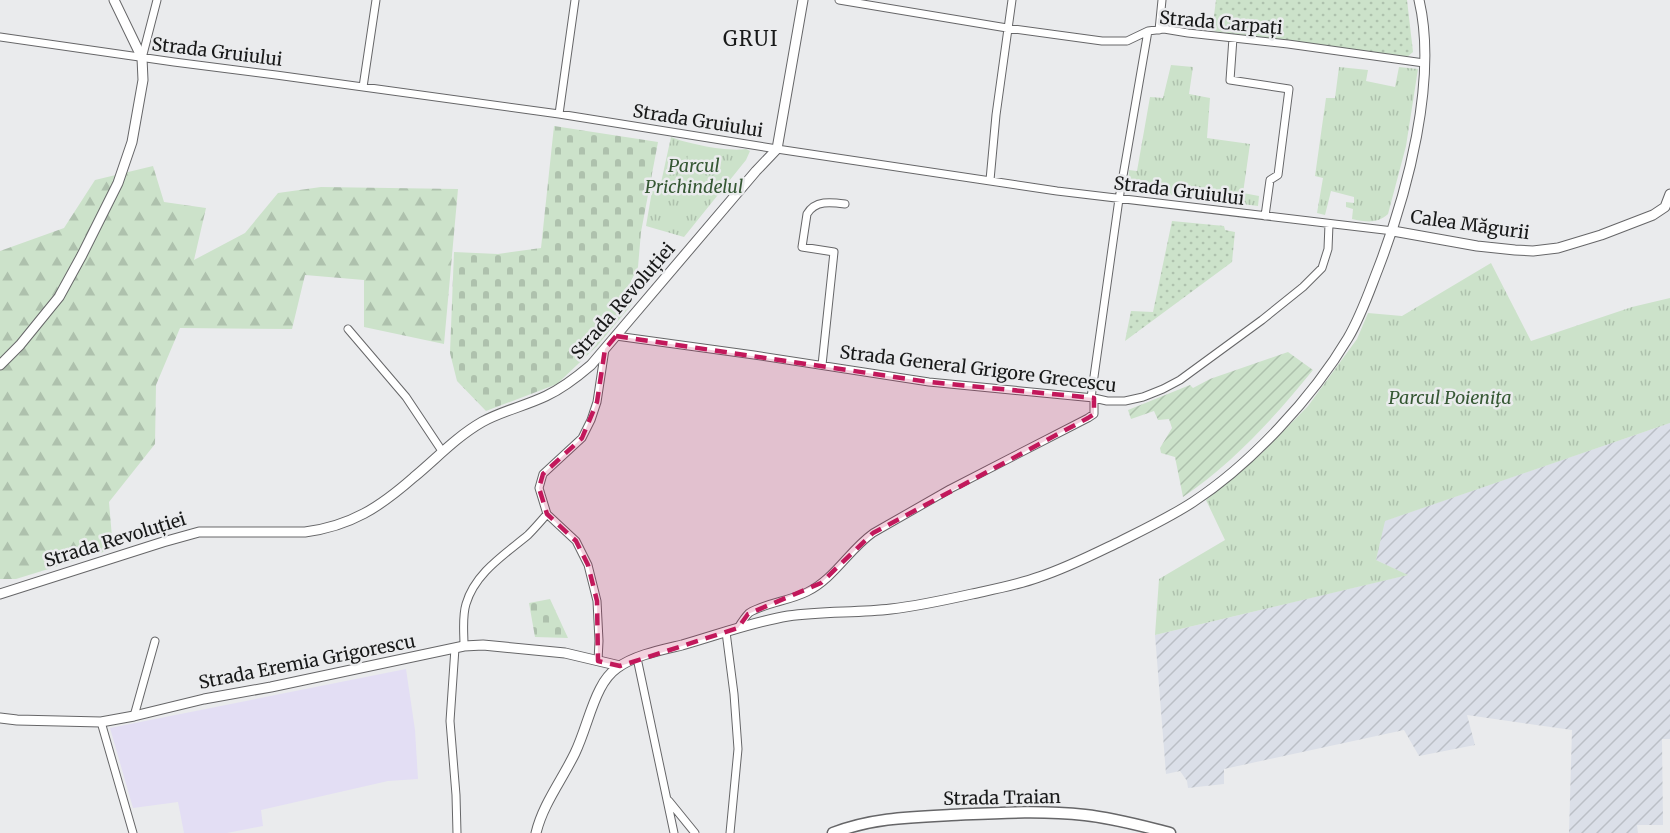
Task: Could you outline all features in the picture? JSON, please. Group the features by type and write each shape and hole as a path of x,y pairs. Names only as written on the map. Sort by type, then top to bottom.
{"main road":[{"path":"0,365 20,345 59,297 118,183 132,142 143,81 142,58 114,0"},
{"path":"777,149 803,0"},
{"path":"536,833 543,812 568,768 583,735 600,688 611,673 620,666 637,658 738,628 790,616 894,609 1026,581 1062,569 1145,530 1194,502 1262,445 1306,396 1335,358 1360,315 1393,231 1416,136 1424,63 1423,16 1419,0"},
{"name":"Strada Revoluției","path":"0,594 199,532 305,532 342,524 365,513 388,499 459,437 483,421 501,412 546,397 563,388 591,365 777,149"},
{"name":"Calea Măgurii","path":"1393,231 1477,246 1515,250 1533,251 1558,248 1601,236 1653,215 1665,207 1670,194"},
{"name":"Strada Eremia Grigorescu","path":"0,718 101,722 460,647 483,645 565,653 620,666"},
{"name":"Strada Traian","path":"835,833 876,820 1015,813 1097,816 1170,833"}],"street":[{"path":"142,58 158,0"},
{"path":"363,87 376,0"},
{"path":"559,114 575,0"},
{"name":"Strada Carpați","path":"839,0 1101,41 1127,40 1148,31 1160,30 1424,63"},
{"path":"990,180 1012,0"},
{"path":"1160,30 1162,0"},
{"path":"738,628 748,614 808,592 821,583 873,532 1094,414 1093,398 1119,199 1148,31"},
{"name":"Strada Gruiului","path":"0,37 559,114 777,149 1119,199 1393,231"},
{"path":"1233,38 1230,80 1289,89 1278,175 1270,180 1265,216"},
{"path":"822,365 834,252 802,248 809,209 825,201 844,204"},
{"name":"Strada General Grigore Grecescu","path":"616,336 929,382 1125,401 1143,397 1180,380 1303,287 1322,268 1328,249 1329,224"},
{"path":"348,329 406,397 442,451"},
{"path":"598,661 597,600 588,565 576,541 547,514 539,488 543,474 582,438 597,402 605,349"},
{"path":"457,833 450,721 466,604 481,575 530,533 547,514"},
{"path":"726,632 738,749 730,833"},
{"path":"134,716 155,641"},
{"path":"637,658 674,833"},
{"path":"101,722 133,833"},
{"path":"667,799 695,833"}],"highlighted area":[{"path":"616,336 929,382 1094,398 1094,414 873,533 821,583 748,614 738,628 620,666 598,661 597,601 588,565 576,541 547,514 539,488 543,474 582,438 597,402 605,349"}],"shaded area":[{"path":"1670,423 1670,739 1662,739 1663,825 1637,825 1638,833 1569,833 1572,730 1467,715 1475,745 1419,756 1404,730 1224,769 1224,784 1188,788 1187,781 1180,771 1166,774 1155,635 1407,575 1376,560 1384,521"},
{"path":"406,669 415,730 418,779 388,781 261,810 263,826 227,833 184,833 178,802 133,808 110,728"}],"green space":[{"path":"1216,0 1407,0 1413,52 1407,57 1212,31"},
{"path":"1171,65 1193,67 1189,94 1210,98 1207,138 1250,144 1243,193 1259,196 1258,206 1128,189 1129,170 1137,171 1150,97 1163,98"},
{"path":"1339,67 1368,70 1366,81 1395,87 1399,67 1418,69 1406,146 1388,214 1375,221 1352,219 1353,209 1346,207 1346,202 1354,203 1354,197 1331,191 1325,215 1317,213 1323,178 1315,176 1326,98 1335,98"},
{"path":"554,126 658,142 641,232 638,267 631,281 632,304 597,346 557,384 486,411 457,381 450,353 454,252 498,254 541,248"},
{"name":"Parcul Prichindelul","path":"671,137 708,147 750,151 746,160 684,237 646,226 652,191 659,192"},
{"path":"689,146 721,150 718,175 686,170"},
{"path":"153,166 164,202 206,208 194,260 245,233 278,193 321,187 458,189 444,344 364,327 364,280 305,275 292,329 180,328 156,385 155,444 109,502 113,549 16,579 0,579 0,251 64,228 95,180"},
{"path":"1172,221 1224,226 1225,230 1235,232 1232,262 1125,341 1131,311 1153,312"},
{"name":"Parcul Poieniţa","path":"1491,263 1531,341 1632,307 1670,298 1670,423 1385,521 1376,560 1408,575 1155,635 1159,579 1225,540 1206,500 1262,453 1308,406 1357,339 1368,313 1402,316"},
{"path":"1288,352 1313,370 1253,438 1183,497 1175,457 1161,453 1160,448 1172,428 1169,419 1158,420 1154,411 1131,419 1128,410 1190,385 1193,388 1210,379"},
{"path":"550,599 568,638 535,637 529,603"}],"district":[{"name":"GRUI","path":"751,39"}]}
